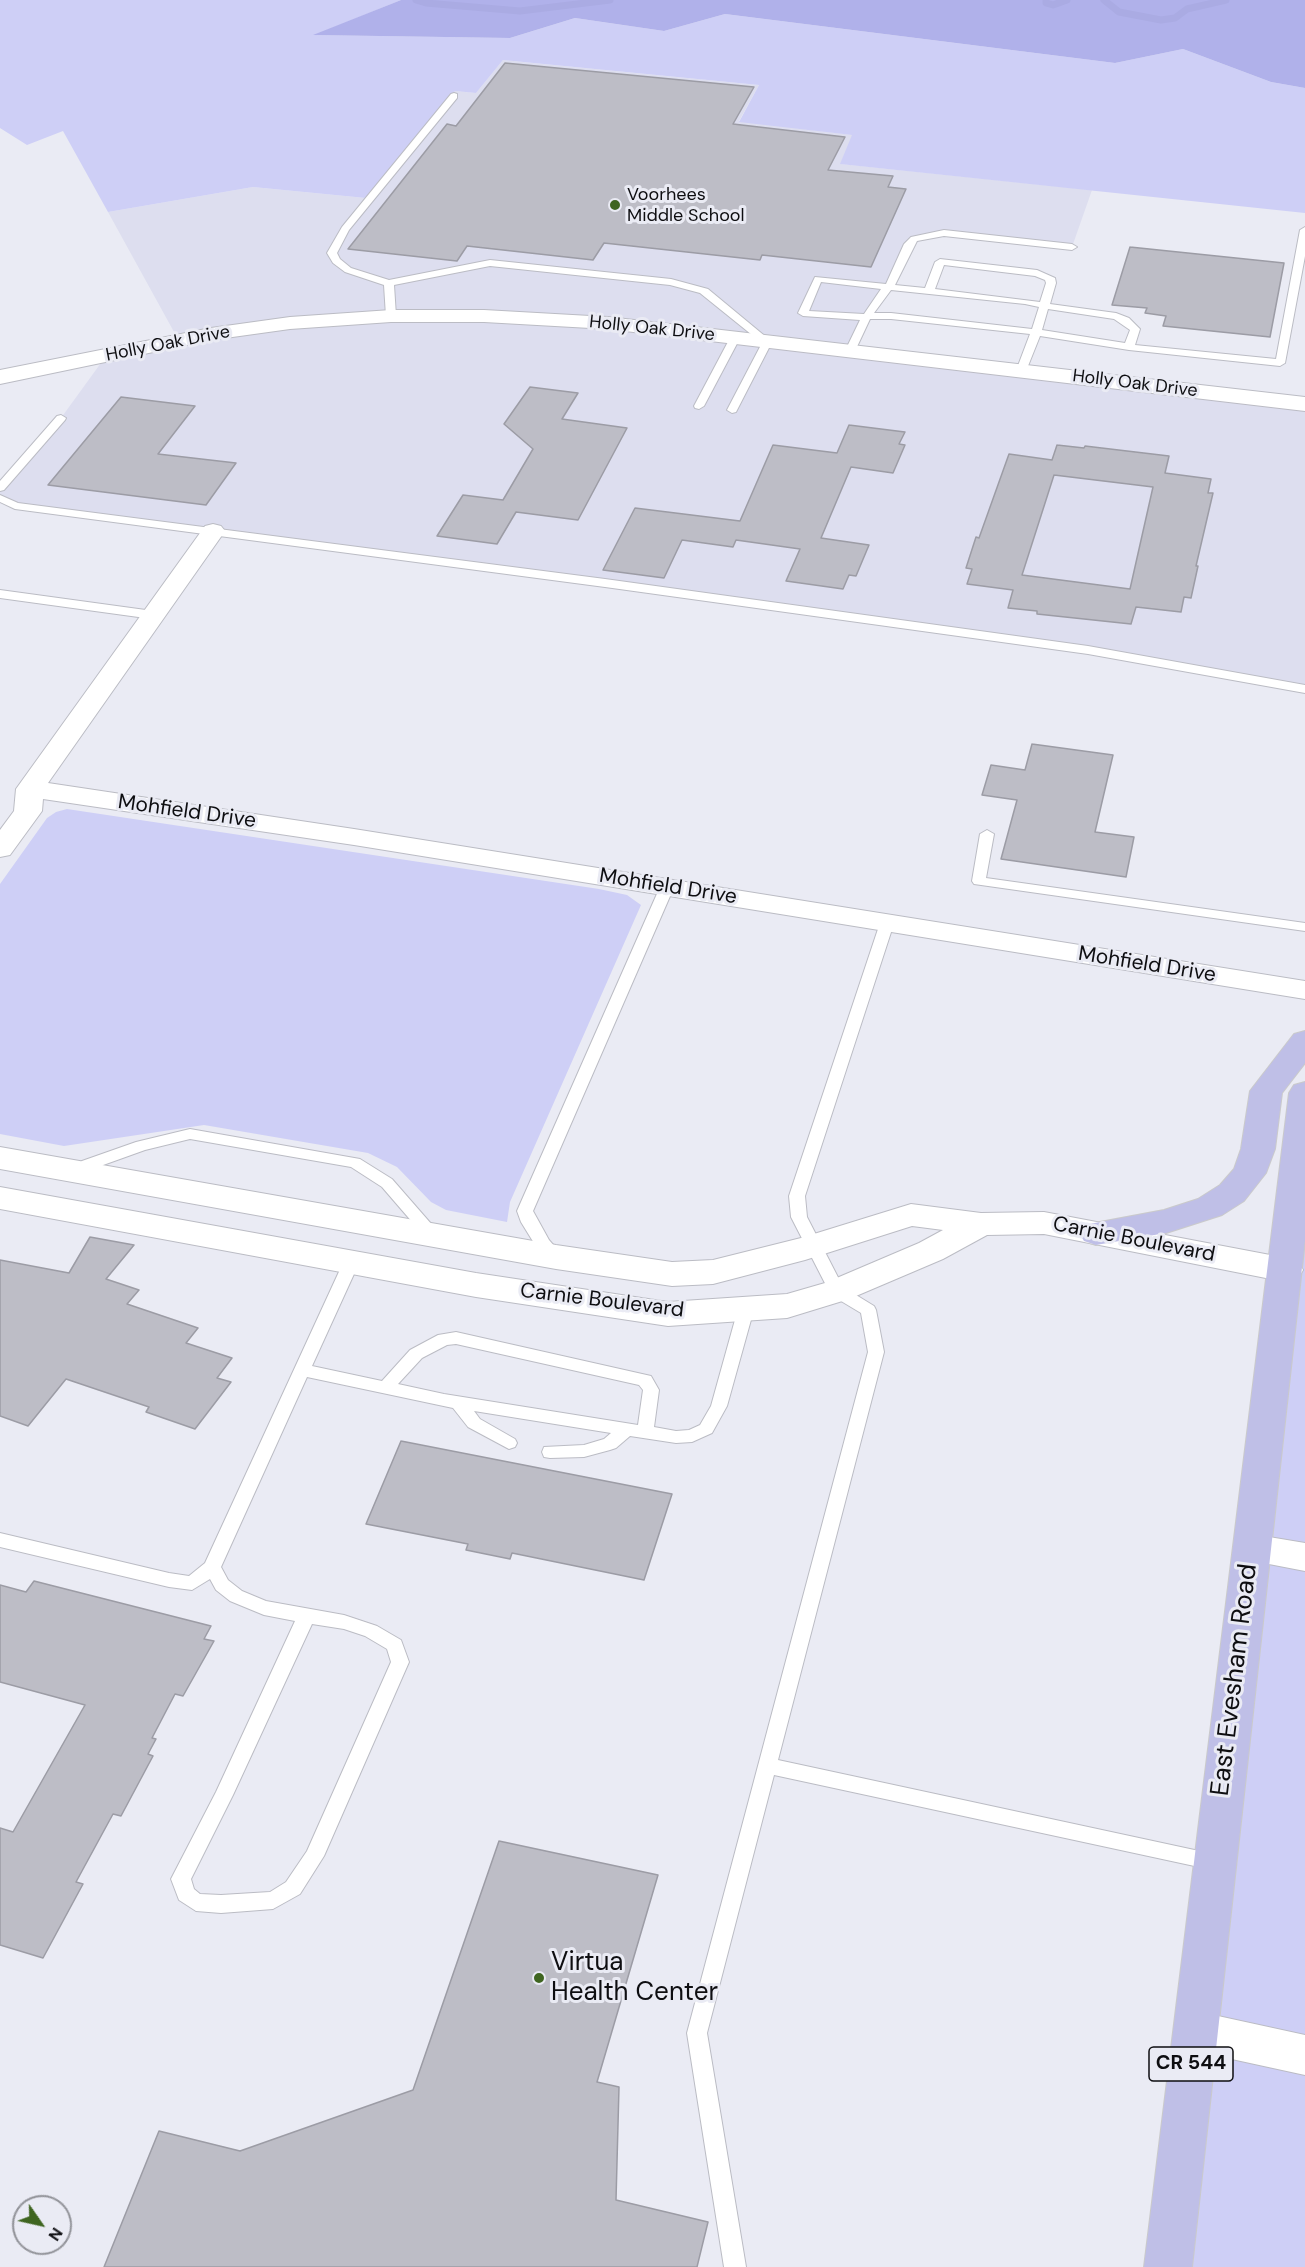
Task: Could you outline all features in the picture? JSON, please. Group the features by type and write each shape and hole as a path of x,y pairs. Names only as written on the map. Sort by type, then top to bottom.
{"main road":[{"path":"1096,1233 1166,1221 1210,1207 1232,1193 1249,1173 1258,1149 1266,1091 1305,1041"},
{"name":"East Evesham Road","path":"1168,2267 1213,1862 1286,1270 1305,1093"}],"street":[{"name":"Holly Oak Drive","path":"0,377 211,334 290,323 391,316 484,316 563,320 735,338 1305,404"},
{"path":"0,849 28,811 30,789 213,531"},
{"name":"Mohfield Drive","path":"30,789 354,837 1305,990"},
{"name":"Carnie Boulevard","path":"0,1158 556,1257 672,1274 713,1272 911,1215 981,1224 1044,1222 1286,1270"},
{"path":"46,1206 71,1171"},
{"name":"Carnie Boulevard","path":"0,1197 476,1286 668,1314 788,1306 837,1291 931,1251 981,1224"},
{"path":"351,1263 372,1223"},
{"path":"1251,1548 1305,1557"},
{"path":"1195,2031 1305,2055"}],"lane":[{"path":"454,96 345,229 332,252 336,261 348,270 389,283 490,264 671,282 704,291 767,342 732,410"},
{"path":"1129,347 1135,329 1125,320 1105,314 888,286 818,279 803,313 844,317 891,316 1036,332 1129,347 1280,363 1305,230"},
{"path":"850,351 867,316 894,279 909,244 914,239 933,234 1072,247"},
{"path":"929,291 940,262 1047,276 1051,280 1022,371"},
{"path":"389,283 391,316"},
{"path":"699,406 735,338"},
{"path":"0,488 61,418"},
{"path":"0,498 15,506 1088,650 1305,689"},
{"path":"0,594 153,615"},
{"path":"987,834 979,880 1305,927"},
{"path":"556,1257 543,1244 525,1211 667,887"},
{"path":"735,2267 697,2033 876,1352 868,1310 837,1291 799,1217 796,1196 886,923"},
{"path":"71,1171 141,1146 190,1134 355,1163 387,1183 432,1234"},
{"path":"0,1540 169,1580 192,1583 212,1567 351,1263"},
{"path":"303,1370 458,1402 676,1437 692,1436 706,1429 719,1406 746,1309"},
{"path":"386,1387 416,1354 444,1339 456,1338 645,1380 651,1390 645,1432"},
{"path":"458,1402 474,1422 509,1443"},
{"path":"550,1452 584,1451 610,1444 627,1429"},
{"path":"212,1567 222,1585 236,1596 264,1608 344,1622 371,1631 395,1645 400,1662 314,1856 294,1888 273,1900 221,1904 196,1902 186,1894 181,1879 225,1795 306,1617"},
{"path":"767,1765 1213,1862"}],"shaded area":[{"path":"0,0 401,0 315,35 510,38 575,18 664,31 725,14 1115,63 1183,49 1271,82 1305,88 1305,213 840,164 852,135 739,122 759,85 503,60 476,93 455,91 376,199 253,187 108,212 63,131 27,145 0,128"},
{"path":"401,0 1305,0 1305,88 1271,82 1183,49 1115,63 725,14 664,31 575,18 510,38 313,35"},
{"path":"503,60 759,85 739,121 853,135 841,164 1092,190 1072,247 944,233 914,239 850,351 1305,404 1305,689 1088,650 15,506 0,498 0,487 61,418 106,356 179,341 108,212 253,187 376,199 455,91 476,93"},
{"path":"67,809 599,889 627,895 641,905 510,1202 507,1222 446,1210 431,1202 397,1167 368,1153 204,1125 64,1146 0,1134 0,884 47,818"},
{"path":"1305,1093 1305,2267 1168,2267"}],"building":[{"path":"505,63 754,87 733,124 845,137 828,170 893,176 888,187 906,189 871,267 762,255 760,260 604,243 593,260 467,246 457,261 348,249 447,124 456,126"},
{"path":"1130,247 1284,263 1270,337 1163,326 1166,316 1145,313 1147,308 1112,305"},
{"path":"530,387 578,393 562,419 627,428 578,520 516,512 497,544 437,536 463,495 503,500 533,449 504,424"},
{"path":"121,397 195,406 158,454 236,463 206,505 48,485"},
{"path":"849,425 905,432 899,444 905,445 893,473 851,467 821,538 869,545 856,576 849,575 843,589 786,581 800,549 736,540 733,547 682,540 664,578 603,570 635,508 740,521 773,445 837,453"},
{"path":"1057,445 1169,456 1165,473 1211,479 1208,493 1213,493 1191,598 1184,597 1181,612 1136,607 1131,624 1037,614 1037,611 1008,608 1013,590 967,584 972,569 966,568 976,537 979,538 1009,454 1052,460","holes":["1054,475 1153,487 1130,589 1022,575"]},
{"path":"1032,744 1113,755 1095,832 1134,837 1126,877 1001,859 1017,800 982,795 991,765 1025,770"},
{"path":"90,1237 134,1245 106,1279 139,1290 127,1304 198,1328 186,1343 232,1358 217,1378 231,1382 195,1429 146,1412 149,1407 66,1379 28,1426 0,1416 0,1260 69,1273"},
{"path":"401,1441 672,1494 644,1580 512,1553 510,1559 466,1550 468,1544 366,1524"},
{"path":"34,1581 211,1626 204,1639 214,1641 183,1696 175,1694 152,1738 156,1739 148,1754 153,1756 121,1816 113,1814 76,1882 83,1884 43,1958 0,1945 0,1828 13,1832 85,1705 0,1682 0,1585 26,1592"},
{"name":"Virtua Health Center","path":"499,1841 658,1875 597,2082 619,2087 616,2200 708,2222 697,2267 104,2267 159,2131 240,2151 413,2090"}],"waterway":[{"path":"416,0 426,3 520,11 610,0"},
{"path":"1046,0 1046,3 1053,5 1067,0"},
{"path":"1104,0 1119,12 1161,20 1175,18 1187,9 1226,0"}],"place":[{"name":"Voorhees Middle School","path":"615,205"},
{"name":"Virtua Health Center","path":"539,1978"}]}
